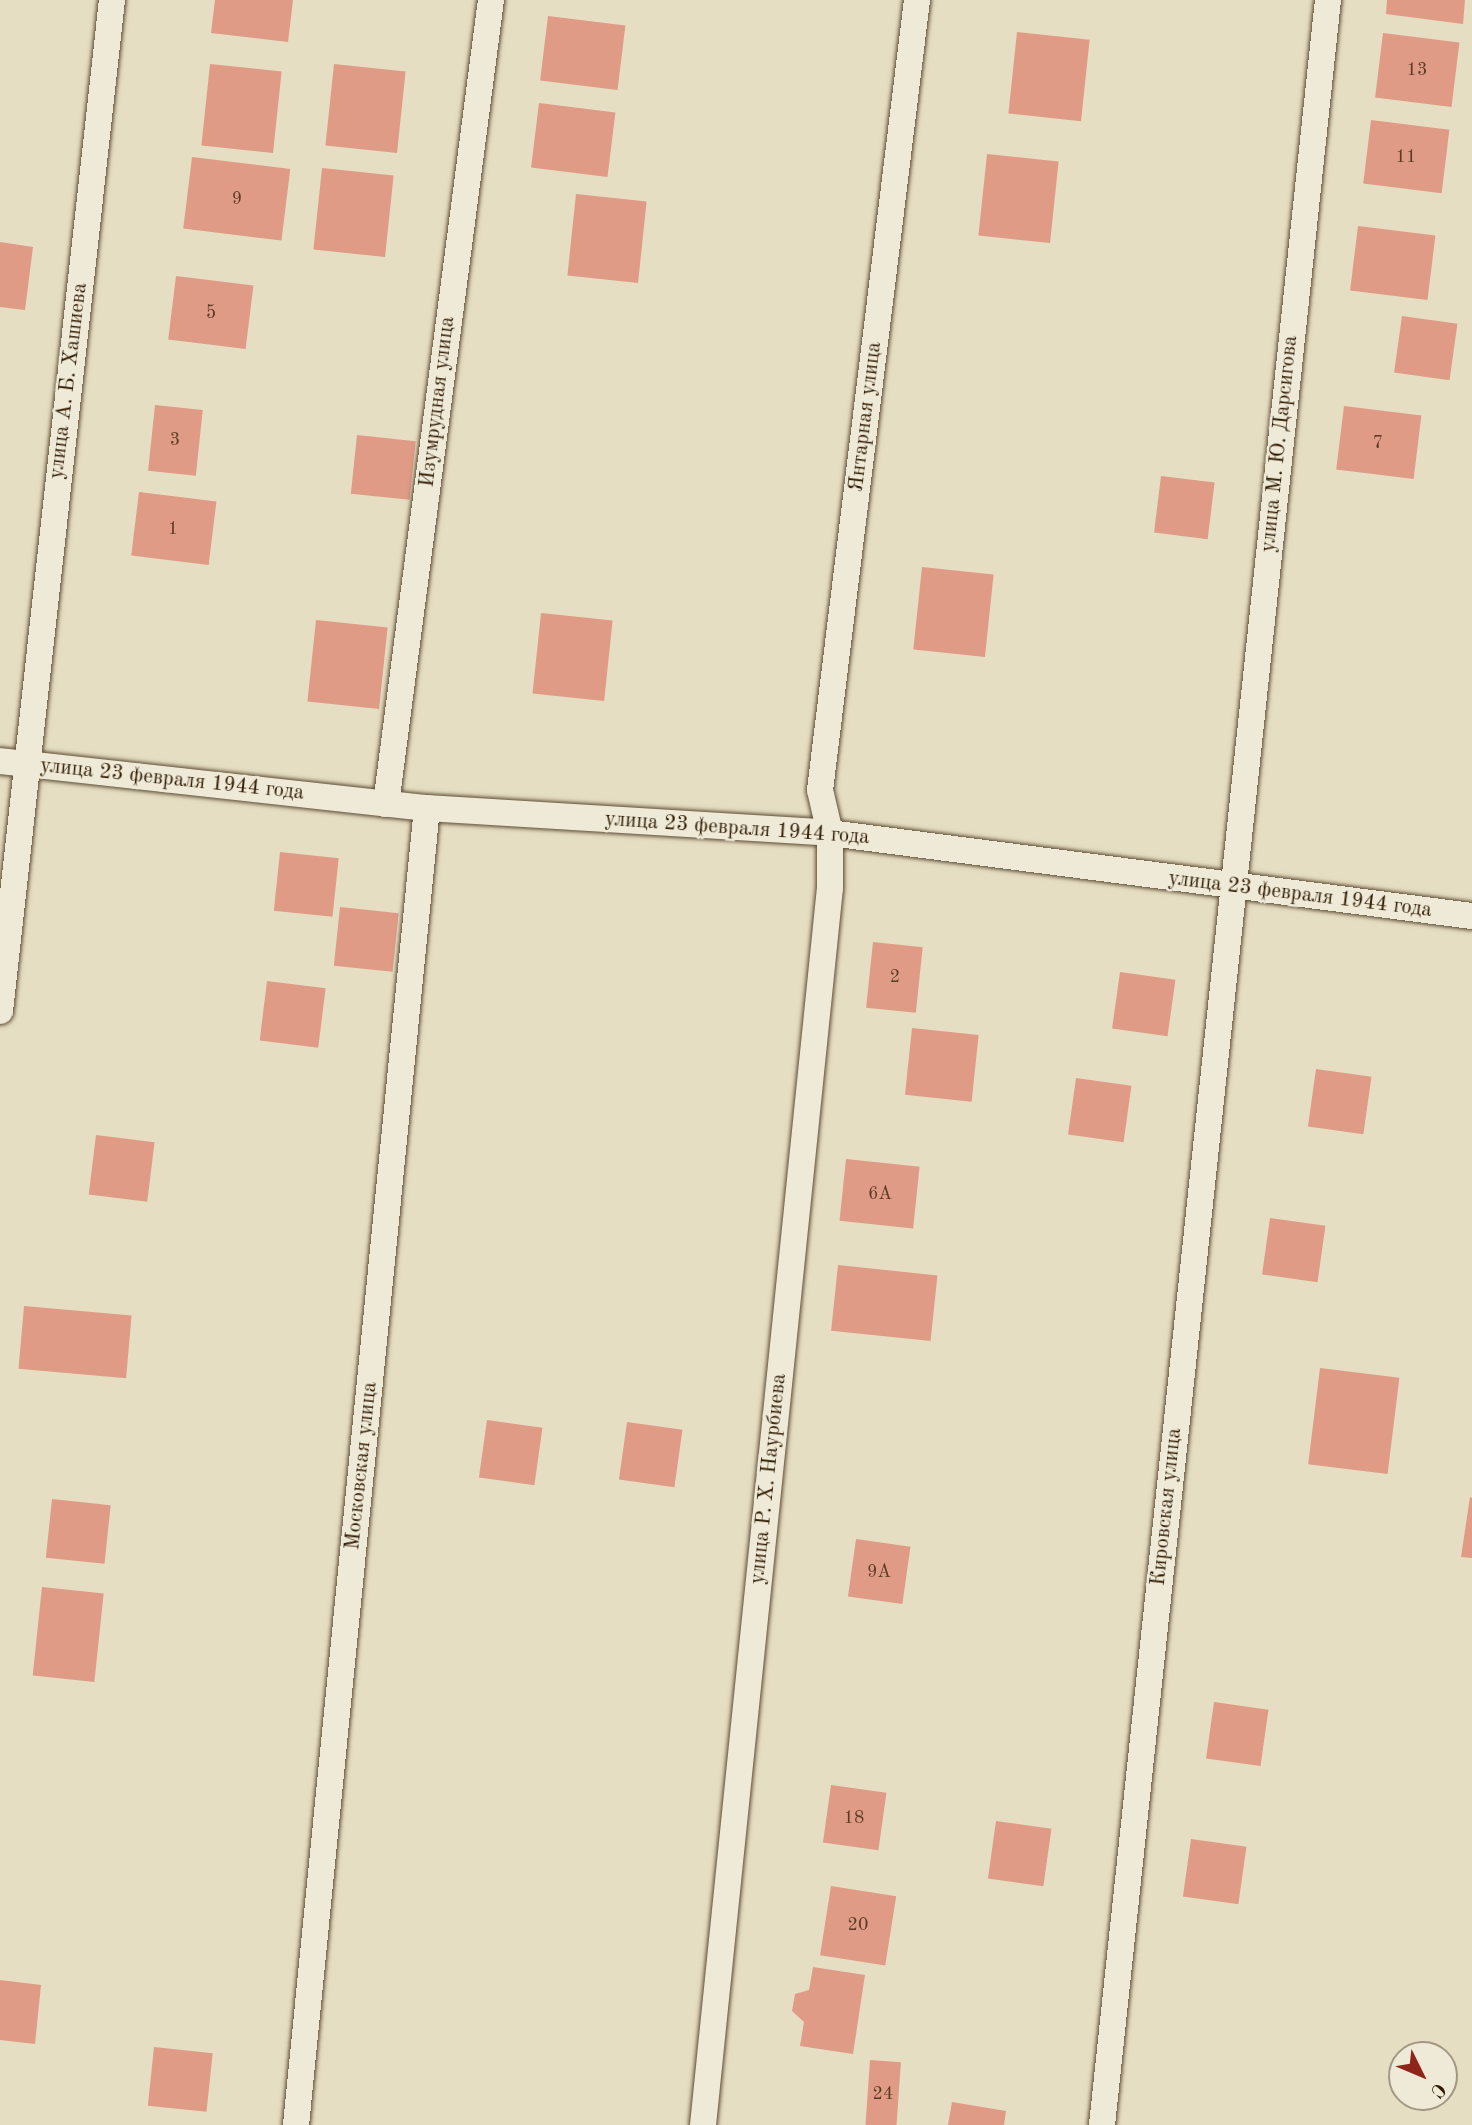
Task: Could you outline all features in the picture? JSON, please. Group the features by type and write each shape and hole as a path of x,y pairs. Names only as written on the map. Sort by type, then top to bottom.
{"street":[{"name":"улица А. Б. Хашиева","path":"0,1011 13,762 112,0"},
{"name":"Изумрудная улица","path":"386,804 491,0"},
{"name":"Янтарная улица","path":"830,833 820,790 917,0"},
{"name":"улица М. Ю. Дарсигова","path":"1233,888 1328,0"},
{"name":"улица 23 февраля 1944 года","path":"13,762 427,808 830,833 1233,888 1472,916"},
{"name":"Московская улица","path":"296,2125 427,808"},
{"name":"улица Р. Х. Наурбиева","path":"703,2125 830,833"},
{"name":"Кировская улица","path":"1102,2125 1233,888"}],"building":[{"path":"215,0 293,0 288,42 211,33"},
{"path":"1387,0 1465,0 1463,24 1386,14"},
{"path":"548,16 625,26 617,90 540,81"},
{"path":"1017,32 1090,40 1081,121 1008,114"},
{"path":"1383,33 1459,42 1452,107 1375,98"},
{"path":"210,64 282,72 273,153 201,146"},
{"path":"334,64 406,72 397,153 325,146"},
{"path":"539,103 615,112 608,177 531,168"},
{"path":"1371,120 1449,130 1442,193 1363,184"},
{"path":"987,154 1059,162 1050,243 978,236"},
{"path":"192,157 290,169 281,241 183,228"},
{"path":"322,168 394,176 385,257 313,250"},
{"path":"576,194 647,201 638,283 567,276"},
{"path":"1358,226 1435,236 1427,300 1350,291"},
{"path":"0,242 33,247 25,310 0,307"},
{"path":"176,276 253,286 246,349 168,340"},
{"path":"1402,316 1457,324 1450,380 1394,372"},
{"path":"155,405 203,410 196,476 148,471"},
{"path":"1344,406 1421,416 1414,479 1336,470"},
{"path":"357,435 416,441 410,500 351,494"},
{"path":"1161,476 1215,483 1208,539 1154,533"},
{"path":"139,492 216,502 209,565 131,556"},
{"path":"922,567 994,575 985,657 913,650"},
{"path":"541,613 613,621 604,701 533,694"},
{"path":"316,620 388,628 379,709 307,702"},
{"path":"280,852 339,858 333,917 274,911"},
{"path":"340,907 399,913 393,972 334,966"},
{"path":"873,942 923,947 916,1013 866,1008"},
{"path":"1120,972 1175,980 1168,1036 1112,1028"},
{"path":"267,981 326,988 318,1048 260,1041"},
{"path":"912,1028 979,1035 972,1102 905,1095"},
{"path":"1316,1069 1371,1077 1363,1134 1308,1126"},
{"path":"1076,1078 1131,1086 1124,1142 1068,1134"},
{"path":"96,1135 155,1142 147,1202 89,1195"},
{"path":"846,1159 920,1167 913,1228 840,1221"},
{"path":"1270,1218 1325,1226 1318,1282 1262,1274"},
{"path":"838,1265 937,1275 931,1341 831,1331"},
{"path":"24,1306 132,1315 126,1378 19,1369"},
{"path":"1320,1368 1399,1378 1388,1474 1308,1464"},
{"path":"487,1420 542,1428 534,1485 479,1477"},
{"path":"627,1422 682,1430 674,1487 619,1479"},
{"path":"1470,1497 1472,1498 1472,1558 1461,1557"},
{"path":"52,1499 111,1505 105,1564 46,1558"},
{"path":"856,1539 910,1547 902,1604 848,1596"},
{"path":"42,1587 104,1593 94,1682 33,1676"},
{"path":"1214,1702 1268,1710 1261,1766 1206,1758"},
{"path":"831,1785 886,1793 878,1850 823,1842"},
{"path":"996,1821 1051,1829 1043,1886 988,1878"},
{"path":"1191,1839 1246,1847 1238,1904 1183,1896"},
{"path":"831,1886 896,1896 885,1965 820,1955"},
{"path":"813,1967 865,1975 853,2054 800,2046 804,2022 792,2011 795,1994 809,1990"},
{"path":"0,1980 41,1985 35,2044 0,2040"},
{"path":"154,2047 213,2053 207,2112 148,2106"},
{"path":"870,2060 901,2062 897,2125 865,2125"},
{"path":"952,2102 1006,2111 1004,2125 948,2125"}]}
